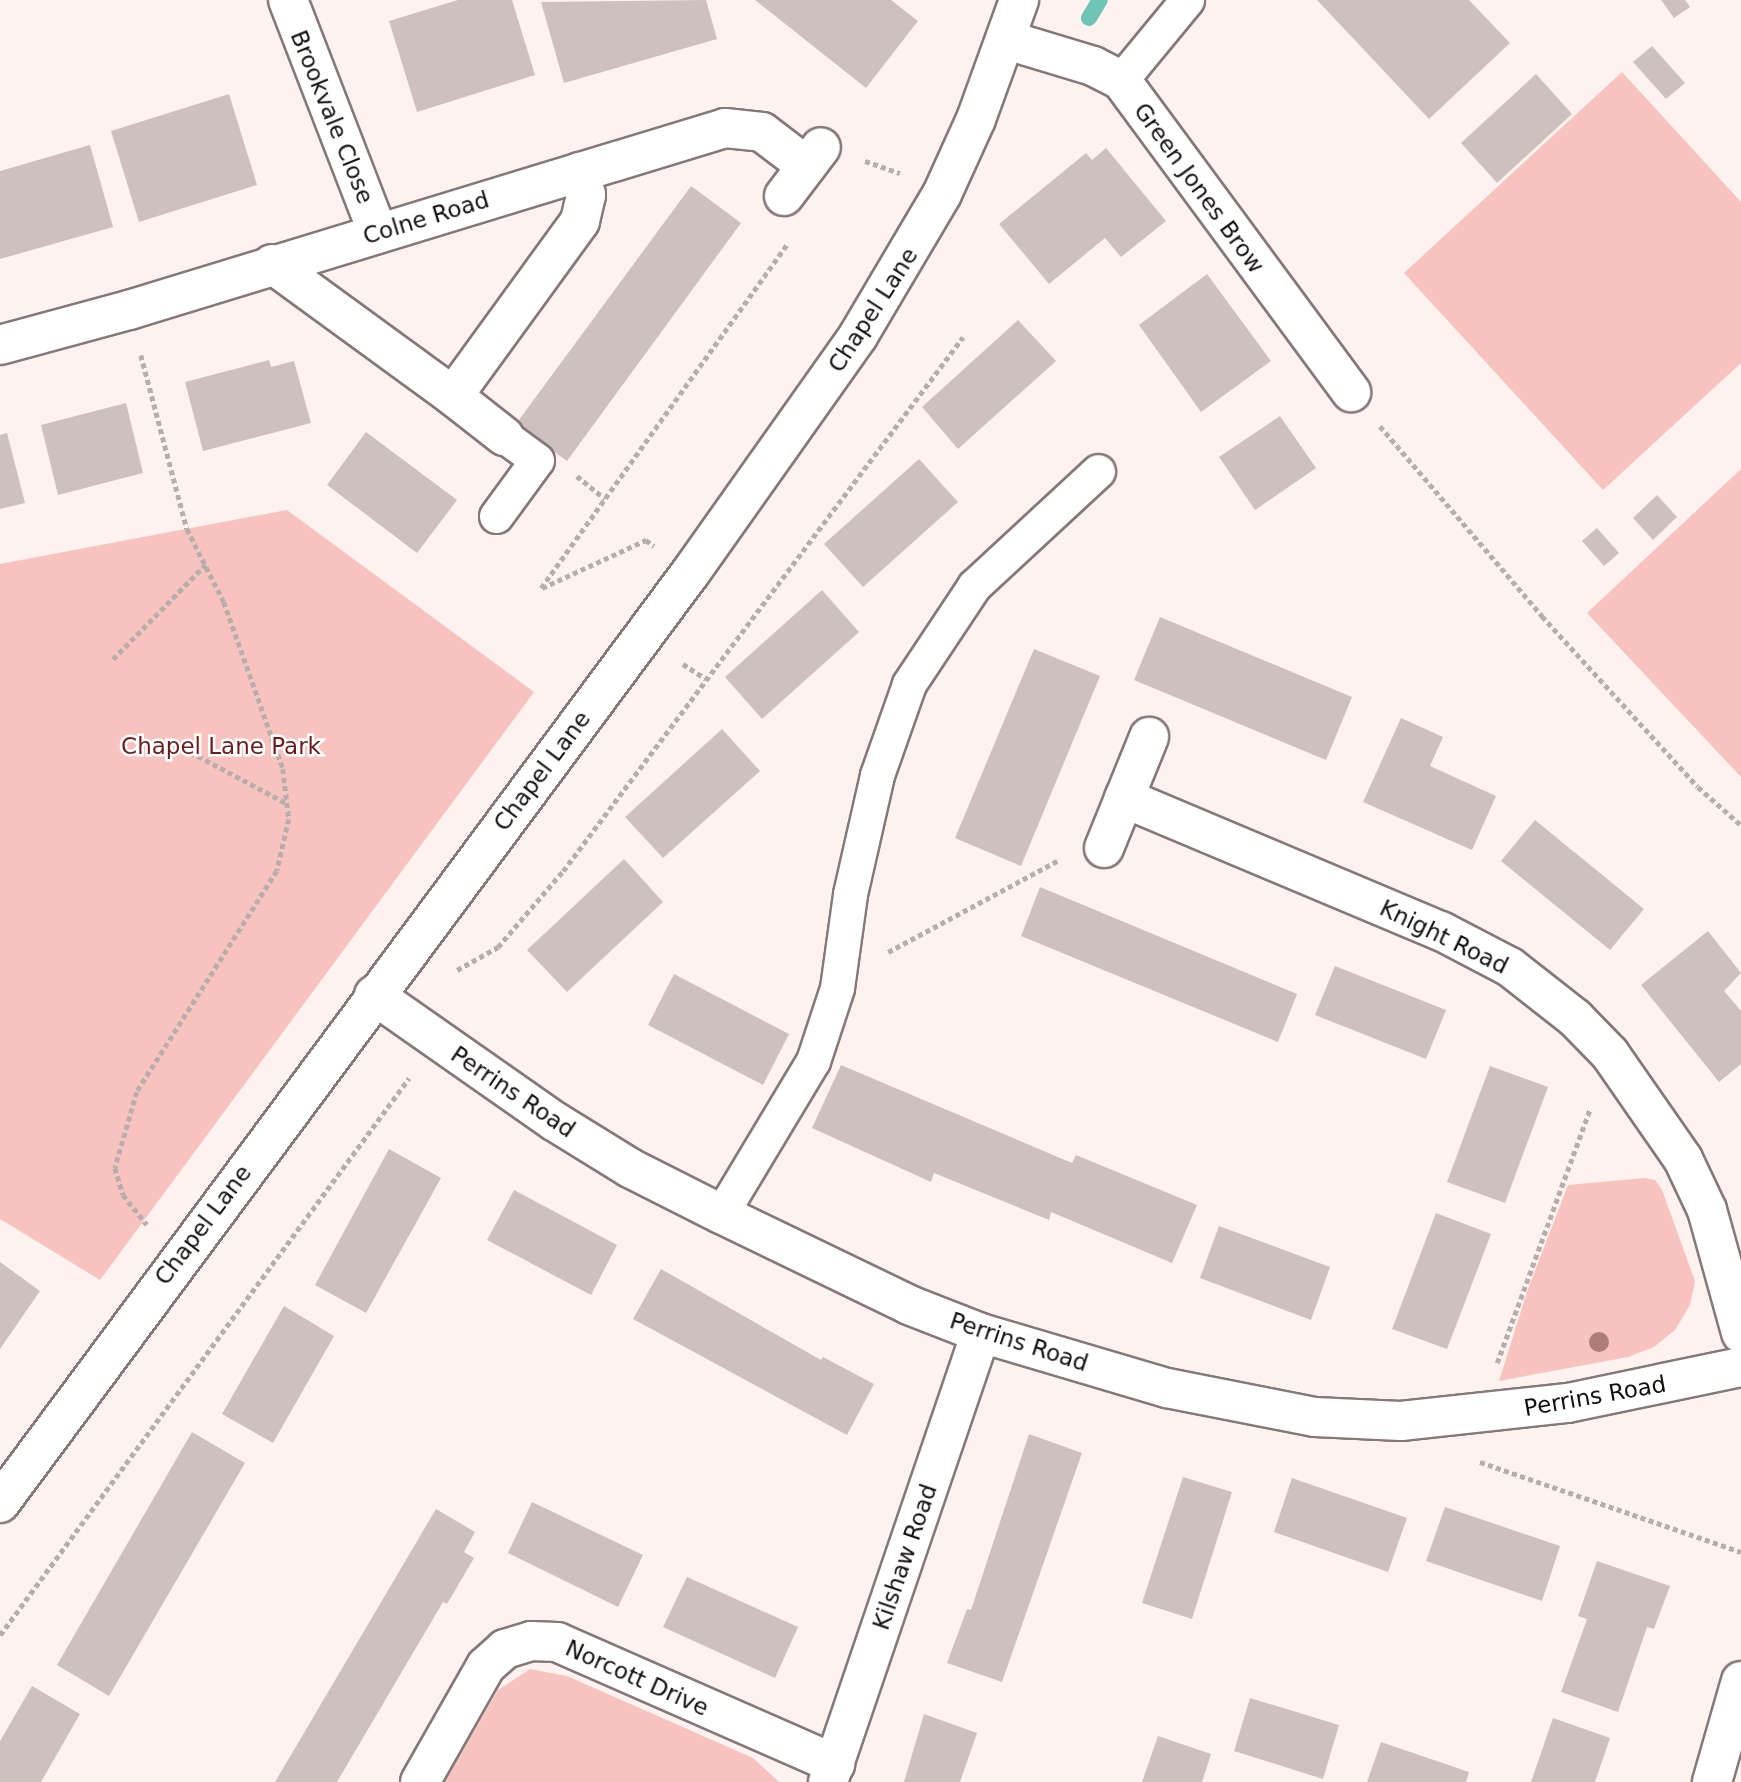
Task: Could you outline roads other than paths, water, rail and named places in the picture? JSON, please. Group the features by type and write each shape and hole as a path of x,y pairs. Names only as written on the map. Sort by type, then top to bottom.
{"street":[{"name":"Brookvale Close","path":"288,0 378,233"},
{"name":"Chapel Lane","path":"0,1503 180,1255 691,572 891,288 942,194 1007,40 1019,0"},
{"name":"Green Jones Brow","path":"1007,40 1093,66 1121,80 1351,392"},
{"name":"Colne Road","path":"0,345 129,310 272,264 725,128 744,127 762,132 804,170"},
{"path":"453,396 580,221 586,195 580,172"},
{"path":"272,264 504,436"},
{"path":"1104,848 1149,737"},
{"name":"Knight Road","path":"1124,798 1441,932 1510,967 1574,1018 1610,1054 1683,1159 1702,1200 1732,1289 1741,1333"},
{"name":"Perrins Road","path":"381,987 554,1121 630,1168 721,1214 909,1305 981,1333 1242,1406 1359,1421 1477,1416 1568,1403 1741,1367"},
{"name":"Kilshaw Road","path":"832,1773 981,1333"},
{"name":"Norcott Drive","path":"420,1782 486,1665 505,1650 531,1641 557,1642 832,1773"},
{"path":"1712,1782 1741,1681"}],"lane":[{"path":"1121,80 1187,0"},
{"path":"496,516 537,460 504,436"},
{"path":"721,1214 813,1061 838,979 850,894 877,775 909,684 974,586 1098,471"}],"waterway":[{"path":"1089,18 1100,0"}],"park label":[{"name":"Chapel Lane Park","path":"221,746"}]}
